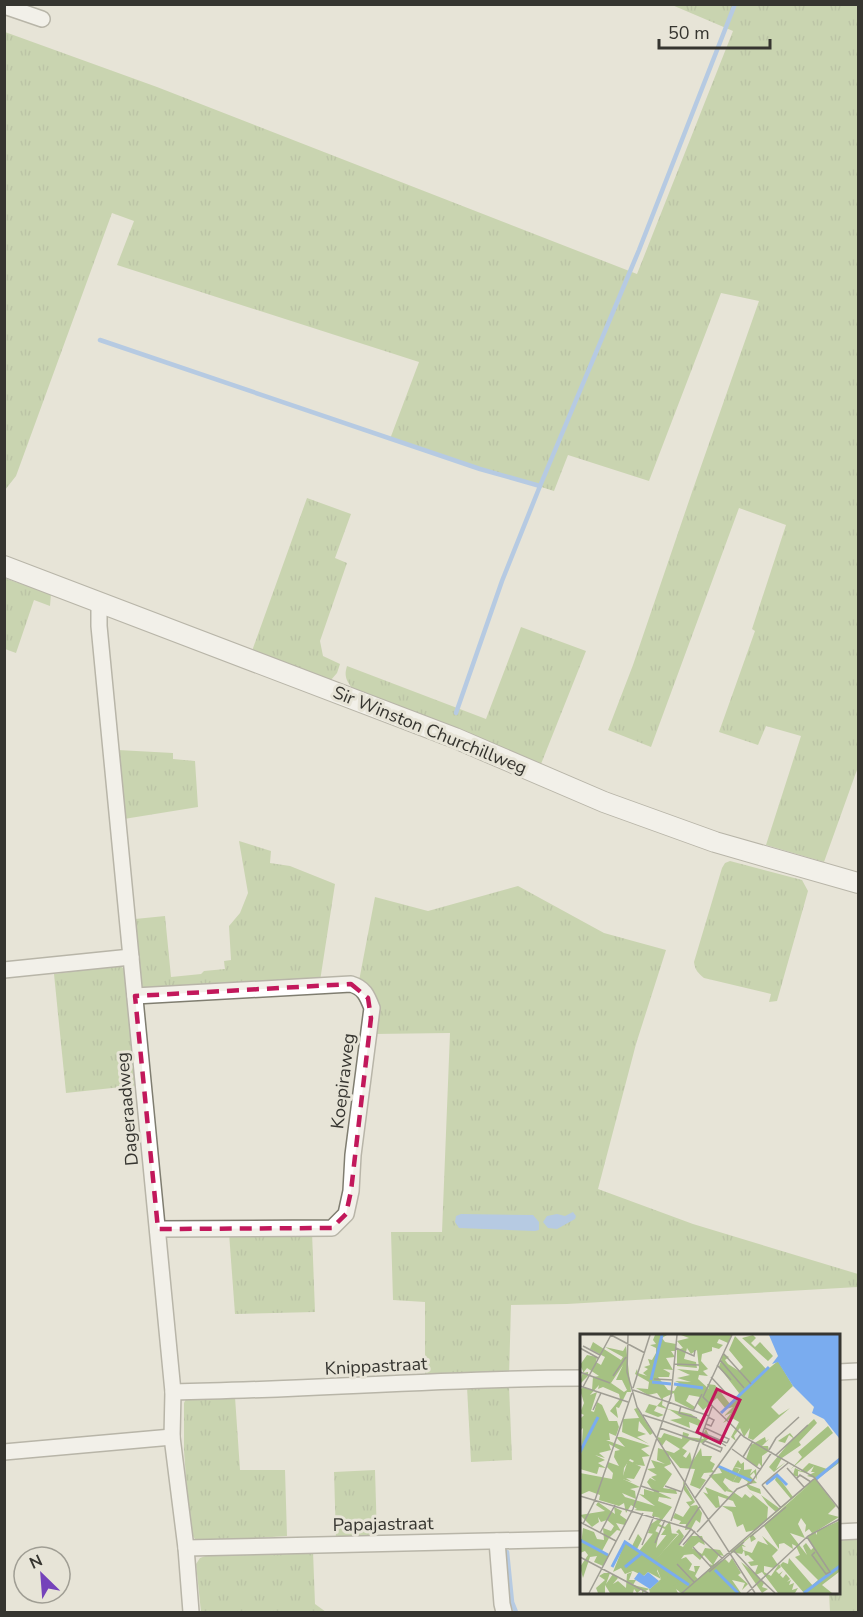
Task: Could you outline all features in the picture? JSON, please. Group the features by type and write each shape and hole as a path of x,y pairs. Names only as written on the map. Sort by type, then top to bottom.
{"street":[{"path":"4,6 42,19"},
{"name":"Sir Winston Churchillweg","path":"4,566 455,738 604,802 715,842 858,883"},
{"name":"Dageraadweg","path":"99,601 99,626 173,1392 172,1437 186,1548 191,1612"},
{"path":"4,970 131,957"},
{"name":"Koepiraweg","path":"135,996 351,984 364,991 372,1008 353,1155 351,1191 346,1214 332,1228 158,1229"},
{"path":"839,1372 858,1371"},
{"name":"Knippastraat","path":"173,1392 255,1391 580,1378"},
{"path":"4,1452 172,1437"},
{"path":"839,1532 858,1531"},
{"name":"Papajastraat","path":"186,1548 580,1539"},
{"path":"497,1541 504,1612"}],"highlighted area":[{"path":"351,984 368,998 371,1018 351,1191 346,1214 332,1228 158,1229 135,996"}],"green space":[{"path":"672,5 858,5 858,767 824,862 766,845 801,736 766,726 758,745 719,732 755,631 752,629 786,525 739,508 651,747 608,730 633,665 759,301 721,293 649,481 568,455 554,491 390,439 419,362 117,265 134,221 112,213 16,476 5,490 5,32 157,87 637,274 733,31"},
{"path":"307,498 351,514 335,558 347,563 320,641 323,656 340,664 331,680 252,651"},
{"path":"4,578 51,594 50,606 34,600 16,653 5,649"},
{"path":"521,627 586,651 541,764 352,688 346,678 347,666 486,719"},
{"path":"118,750 173,753 173,759 195,761 198,807 124,819"},
{"path":"239,841 271,851 270,863 290,866 335,884 320,981 144,989 141,985 135,919 165,916 171,977 225,969 224,961 231,960 229,926 240,913 248,893"},
{"path":"730,861 802,880 808,891 777,1001 769,1002 771,994 704,978 695,967 694,962 722,868"},
{"path":"518,886 604,933 666,950 636,1044 598,1189 693,1224 858,1274 858,1287 567,1304 511,1305 509,1377 425,1379 425,1302 393,1300 391,1232 442,1232 450,1033 374,1034 359,981 375,897 428,911"},
{"path":"122,967 127,973 140,1085 66,1093 54,974"},
{"path":"312,1232 315,1312 235,1314 229,1233"},
{"path":"509,1385 512,1460 471,1462 467,1387"},
{"path":"235,1397 240,1470 285,1470 287,1536 202,1542 195,1539 190,1532 184,1451 184,1403 186,1399"},
{"path":"375,1470 377,1537 336,1539 334,1472"},
{"path":"858,1535 858,1612 830,1612 829,1593 839,1593 839,1536"},
{"path":"313,1551 315,1604 326,1612 201,1612 196,1564 200,1558 208,1555"}],"water":[{"path":"573,1212 575,1219 557,1229 548,1228 543,1222 547,1216 557,1214 565,1216"},
{"path":"461,1214 533,1215 539,1222 539,1230 459,1228 455,1222 456,1216"}],"waterway":[{"path":"456,713 502,581 639,250 735,4"},
{"path":"100,340 480,469 540,486"},
{"path":"507,1552 512,1602 516,1612"}]}
